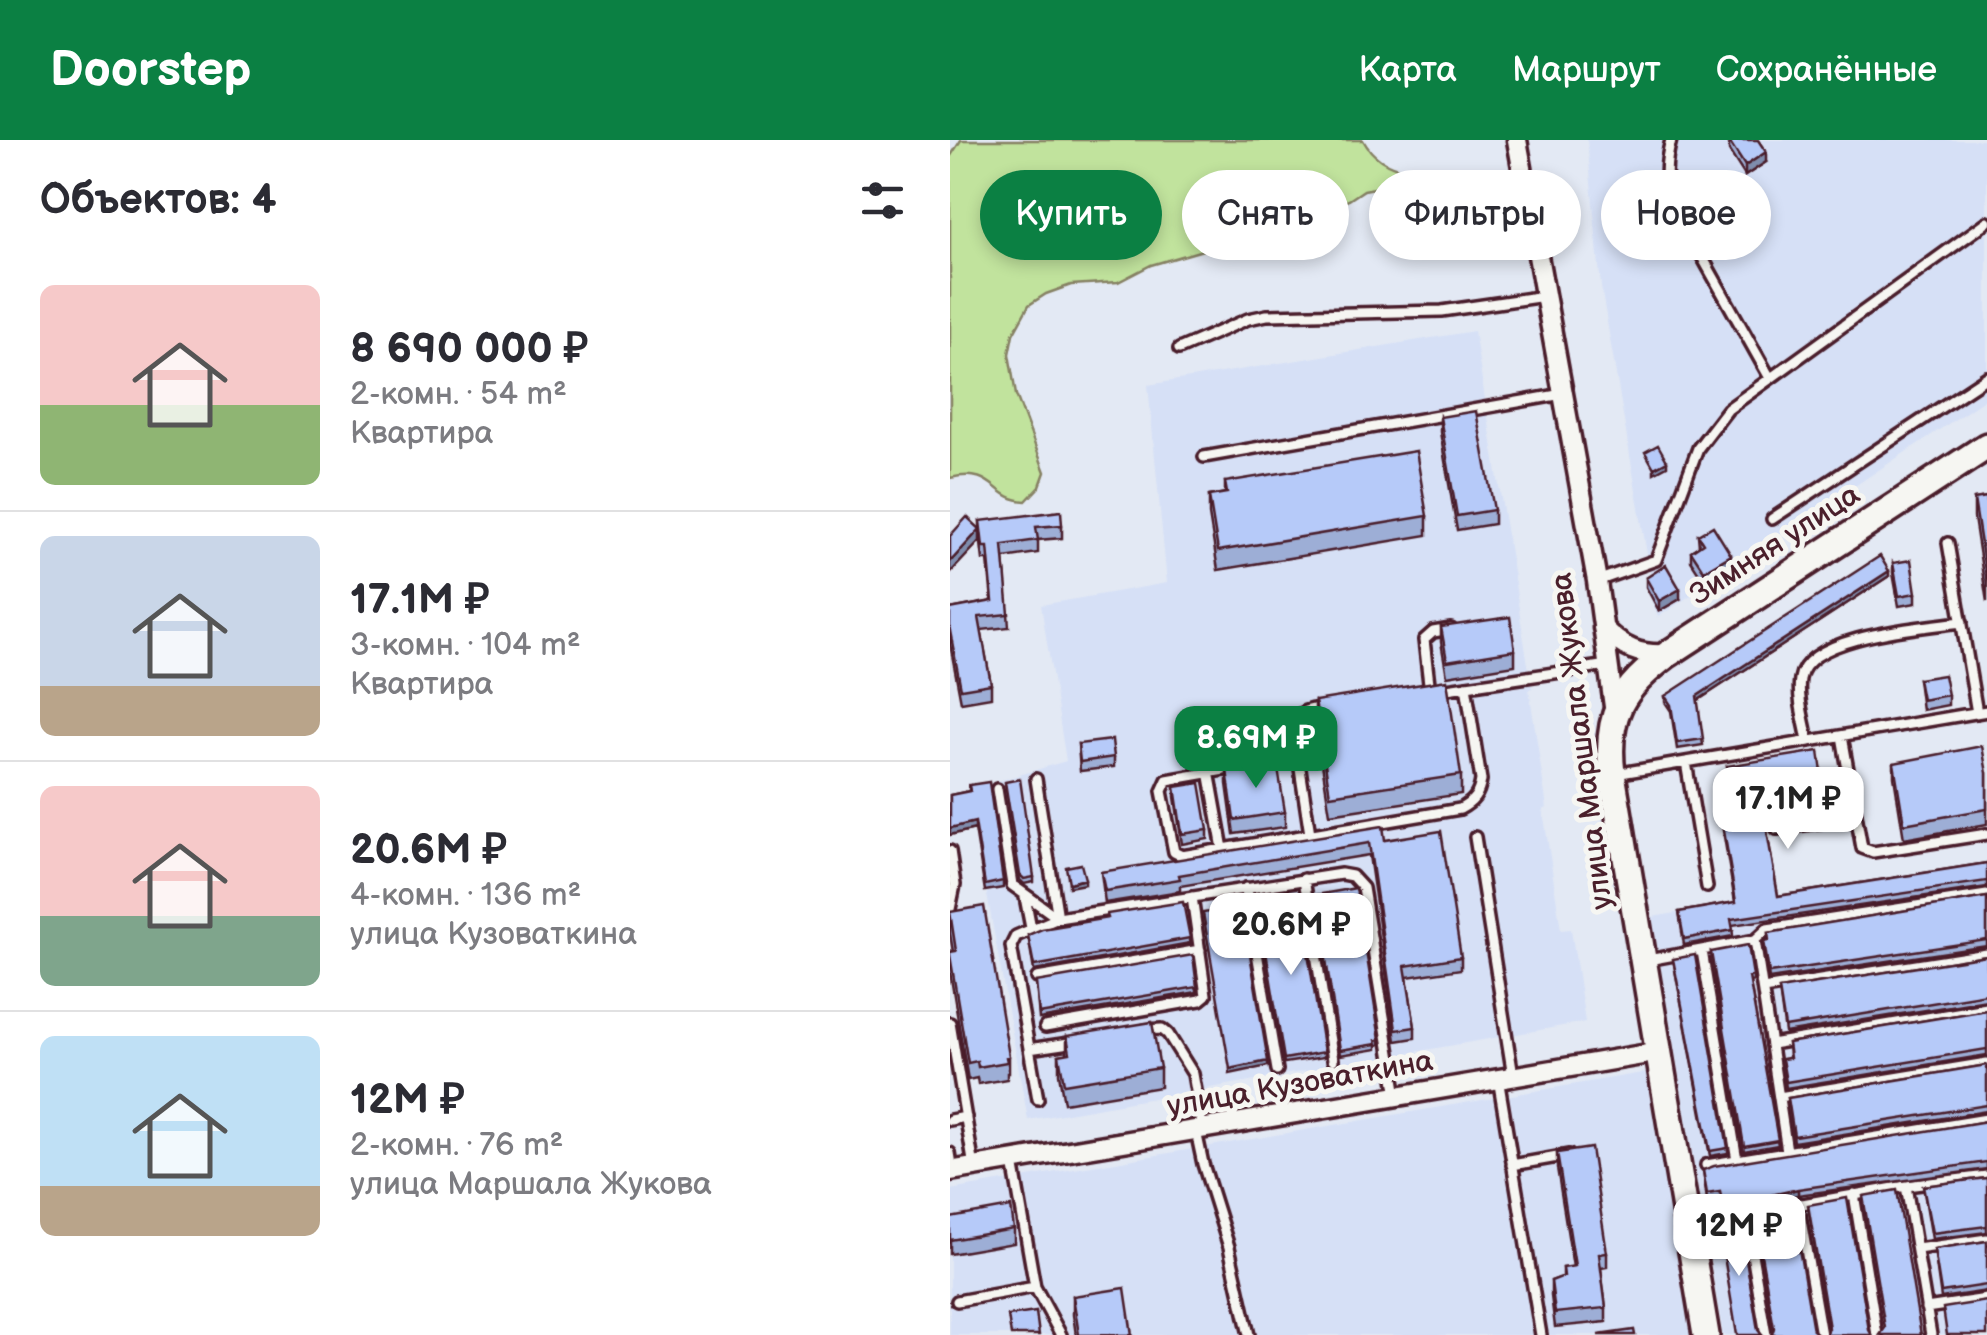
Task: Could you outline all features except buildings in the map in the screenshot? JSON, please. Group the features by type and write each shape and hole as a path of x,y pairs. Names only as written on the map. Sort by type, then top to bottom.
{"main road":[{"name":"Зимняя улица","path":"1615,714 1634,681 1668,654 1987,446"},
{"name":"улица Маршала Жукова","path":"1615,714 1610,742 1612,774 1706,1335"}],"street":[{"name":"улица Маршала Жукова","path":"1517,140 1596,581 1615,714"},
{"path":"1603,628 1629,649 1652,655 1668,654"},
{"path":"1608,665 1668,654"},
{"name":"улица Кузоваткина","path":"951,1165 974,1167 1013,1161 1660,1052"}],"lane":[{"path":"1671,140 1665,162 1672,203 1770,378"},
{"path":"1596,581 1656,560 1688,470 1708,432 1728,409 1987,222"},
{"path":"1179,349 1268,314 1442,310 1544,296"},
{"path":"1772,519 1987,377"},
{"path":"1204,456 1562,394"},
{"path":"1612,774 1982,712 1948,543"},
{"path":"1808,741 1799,684 1807,665 1841,642 1962,622"},
{"path":"1430,692 1424,640 1433,632 1465,627"},
{"path":"1412,694 1608,665"},
{"path":"1298,757 1172,778 1163,786 1172,849 1182,856 1460,809 1480,789 1466,686"},
{"path":"1310,834 1293,723 1306,710 1341,705"},
{"path":"1842,736 1862,848 1874,852 1987,834"},
{"path":"1686,762 1707,887"},
{"path":"1209,772 1223,849"},
{"path":"1036,778 1058,918"},
{"path":"997,789 1012,885 1058,918"},
{"path":"1778,829 1855,817"},
{"path":"1475,836 1512,1165 1541,1335"},
{"path":"950,851 956,885 950,910"},
{"path":"1038,1099 1011,946 1016,936 1058,918 1341,874 1352,876 1363,888 1397,1096"},
{"path":"1304,880 1333,1060"},
{"path":"1246,888 1277,1070"},
{"path":"1644,961 1754,940 1767,929 1987,895"},
{"path":"1025,896 1031,928"},
{"path":"1045,1028 1200,1000 1206,995 1192,896"},
{"path":"1754,940 1788,1151"},
{"path":"1037,978 1200,950"},
{"path":"1702,951 1736,1160"},
{"path":"1763,989 1987,954"},
{"path":"1771,1044 1987,1008"},
{"path":"950,1022 974,1167"},
{"path":"1137,1031 1155,1028 1168,1034 1193,1074 1203,1164 1229,1247 1248,1335"},
{"path":"1029,1050 1083,1040"},
{"path":"1780,1097 1987,1062"},
{"path":"950,1120 966,1117"},
{"path":"1706,1166 1987,1120"},
{"path":"1512,1165 1575,1154"},
{"path":"1013,1161 1035,1287 1061,1335"},
{"path":"1688,1231 1798,1203 1987,1176"},
{"path":"1906,1186 1931,1335"},
{"path":"1854,1194 1877,1335"},
{"path":"1798,1203 1821,1335"},
{"path":"1745,1214 1766,1335"},
{"path":"1916,1249 1987,1239"},
{"path":"957,1301 1035,1287"},
{"path":"1926,1308 1987,1298"}],"shaded area":[{"path":"1587,140 1987,140 1987,398 1658,617 1646,587 1652,583 1601,287"},
{"path":"1474,331 1532,688 1529,689 1547,808 1543,810 1561,930 1571,929 1585,1022 1028,1120 968,790 1066,761 1041,605 1167,583 1148,385"},
{"path":"1987,863 1987,1335 1723,1335 1652,917"},
{"path":"1648,1072 1692,1335 950,1335 950,1190"}],"green space":[{"path":"961,140 1363,140 1381,161 1407,170 1369,170 1369,189 1349,200 1349,170 1182,170 1182,256 1151,265 1118,282 1071,285 1046,294 1029,305 1013,334 1009,354 1016,395 1045,472 1040,486 1026,501 1006,495 976,477 950,478 950,157"}]}
